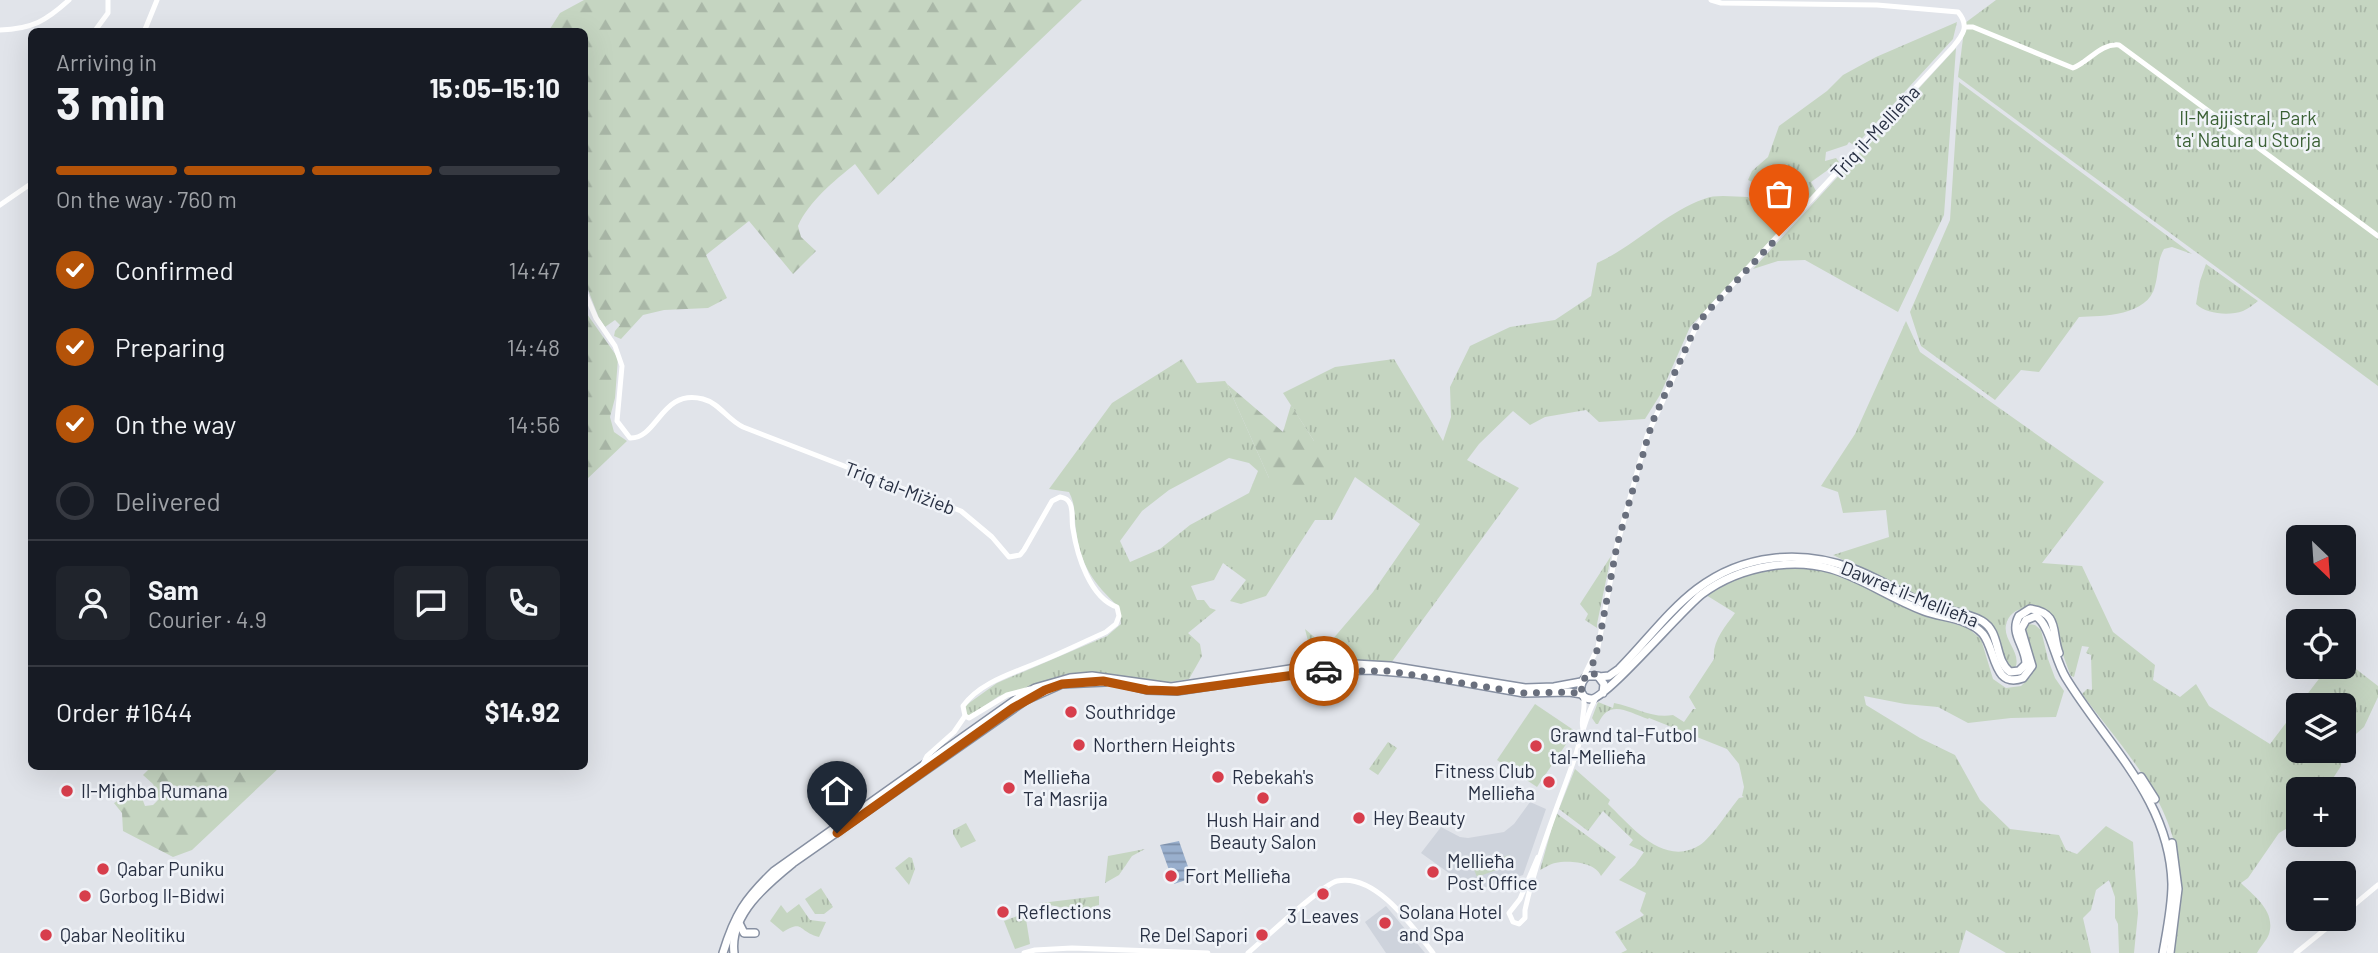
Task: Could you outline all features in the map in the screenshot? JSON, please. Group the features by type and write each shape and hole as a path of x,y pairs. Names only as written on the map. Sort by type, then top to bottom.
{"highway":[{"name":"Dawret il-Mellieħa","path":"1597,676 1609,676 1619,669 1697,589 1738,566 1769,558 1803,557 1842,565 1923,603 1983,621 1994,636 2003,665 2010,672 2020,671 2026,664 2015,628 2018,616 2030,609 2045,613 2053,625 2057,648 2072,680 2146,785 2166,823 2174,850 2178,889 2169,953"},
{"name":"Dawret il-Mellieħa","path":"1599,696 1700,595 1740,572 1761,568 1804,564 1841,571 1919,609 1972,626 1983,635 1996,668 2008,680 2023,678 2032,666 2021,629 2026,620 2036,616 2046,625 2061,671 2139,783 2161,825 2169,850 2172,883 2163,953"},
{"path":"723,952 736,915 744,902 774,871 1035,688 1070,678 1093,676 1171,687 1303,667 1355,664 1391,666 1525,688 1555,687 1597,676 1604,684 1599,696 1591,699 1569,692 1524,693 1418,674 1370,670 1304,672 1177,691 1147,690 1103,681 1062,684 1036,694 1013,708 793,863 762,890 745,912 734,942 734,953"},
{"path":"1582,680 1583,695"},
{"path":"740,924 744,933 755,933"}],"street":[{"path":"0,30 22,28 45,21 69,0"},
{"path":"97,28 108,13 108,0"},
{"path":"146,28 157,0"},
{"path":"1711,0 1721,3 1877,5 1958,12 1965,27 1973,27 2073,68 2104,47 2119,45 2378,236"},
{"name":"Triq il-Mellieħa","path":"1582,680 1598,647 1617,545 1647,436 1695,328 1953,47 1963,35 1965,27"},
{"path":"0,205 28,186"},
{"name":"Triq tal-Miżieb","path":"588,299 596,318 615,346 622,366 617,421 630,438 643,435 664,410 680,400 705,399 718,407 732,422 743,427 961,511 992,537 1009,557 1020,555 1024,550 1052,501 1060,496 1068,500 1073,531 1087,573 1100,596 1108,604 1117,607 1119,616 1116,624 1106,632 1017,670 987,686 966,702 963,706 965,716 954,732 927,756 921,766"},
{"name":"Triq il-Mellieħa","path":"1593,659 1591,669 1597,676"},
{"name":"Triq tal-Miżieb","path":"965,716 969,718 1006,695 1035,688"},
{"path":"1583,695 1586,702 1582,724 1584,733"},
{"path":"1538,857 1524,921 1513,922 1509,913 1520,899 1538,857 1584,733 1590,708 1599,696"},
{"path":"1248,953 1332,883 1339,881 1358,881 1375,890 1398,910 1433,953"},
{"path":"2356,903 2378,885"},
{"path":"1515,907 1525,910"},
{"path":"2296,953 2323,931"},
{"path":"1024,953 1035,950 1086,948 1208,953"}],"shaded area":[{"path":"1530,802 1546,809 1523,875 1474,891 1421,853 1441,827 1468,838 1504,832 1514,824"},
{"path":"1386,906 1425,953 1386,953 1365,922"}],"green space":[{"path":"584,0 1082,0 878,195 855,164 831,184 815,200 798,226 801,237 816,251 793,274 749,221 706,255 727,298 708,308 664,310 643,315 621,339 614,336 620,325 615,320 605,327 588,290 588,28 551,28 560,13"},
{"name":"Il-Majjistral, Park ta' Natura u Storja","path":"1996,0 2378,0 2378,386 1958,77 1965,23"},
{"path":"1957,22 1953,39 1855,146 1849,142 1826,152 1825,161 1836,158 1839,162 1811,182 1816,191 1690,327 1660,395 1645,419 1599,422 1586,410 1545,417 1530,425 1513,411 1479,444 1467,460 1519,488 1391,663 1310,663 1312,657 1305,629 1326,647 1373,592 1420,524 1355,477 1332,520 1315,520 1266,596 1241,604 1230,601 1246,580 1223,563 1214,580 1191,586 1197,600 1204,600 1210,608 1216,610 1188,633 1200,644 1202,656 1189,679 1163,683 1077,673 999,696 969,716 964,713 965,706 997,683 1107,636 1121,624 1119,607 1095,582 1081,554 1074,506 1069,492 1049,489 1112,403 1182,359 1197,383 1225,381 1269,478 1314,441 1283,393 1335,367 1394,359 1443,441 1451,417 1450,387 1470,346 1510,327 1555,320 1591,296 1597,263 1690,205 1709,197 1731,196 1748,197 1756,207 1760,204 1763,189 1760,189 1757,178 1752,182 1748,180 1752,171 1768,157 1779,126 1827,91 1843,75 1876,57","holes":["1229,458 1249,463 1258,471 1249,493 1190,525 1160,549 1130,562 1120,541 1142,511 1169,490"]},
{"path":"1956,48 1944,215 1898,312 1805,260 1778,261 1753,269"},
{"path":"1959,82 2192,254 2172,247 2164,249 2155,286 2144,303 2123,312 2079,317 2039,372 2021,370 1995,400 1921,346 1910,312 1950,220"},
{"path":"2206,264 2258,301 2237,313 2218,313 2200,307 2196,304"},
{"path":"588,315 618,358 615,398 610,417 614,432 627,441 588,478"},
{"path":"1906,321 1920,352 2104,482 2042,563 2082,566 2113,632 2155,665 2153,680 2180,697 2196,684 2209,706 2270,744 2286,723 2286,763 2341,763 2334,777 2286,777 2286,829 2279,833 2248,878 2241,883 2267,911 2269,918 2269,934 2257,953 2171,953 2179,896 2176,851 2159,802 2146,779 2082,694 2087,689 2092,690 2091,655 2086,653 2089,647 2082,646 2074,677 2071,676 2047,614 2041,609 2027,607 2015,612 2007,621 2007,636 2017,661 2013,669 2004,667 1996,639 1977,618 1928,604 1833,555 1889,537 1886,510 1843,513 1838,492 1821,486 1855,434"},
{"path":"1227,384 1283,432 1291,405 1314,441 1333,455 1315,490 1292,496 1269,478"},
{"path":"1611,556 1597,628 1585,620 1588,614 1580,604"},
{"path":"1782,568 1819,569 1856,580 1915,612 1968,628 1981,639 1993,679 2006,688 2021,686 2031,676 2035,667 2024,630 2028,624 2041,630 2055,678 2064,691 2056,717 1968,723 1938,707 1864,696 1866,705 1920,738 1955,755 1980,800 2010,829 2059,835 2066,850 2077,854 2106,826 2133,842 2138,913 2134,953 2119,953 2115,897 2109,880 2096,890 2091,910 2083,918 2091,953 2006,953 1966,930 1959,953 1621,953 1627,950 1615,932 1644,915 1640,911 1646,893 1619,880 1644,852 1629,845 1633,840 1603,811 1588,831 1559,809 1575,769 1610,800 1608,804 1638,833 1661,848 1674,851 1687,851 1700,845 1739,798 1744,797 1744,787 1739,764 1727,749 1620,709 1608,711 1596,724 1592,718 1598,702 1613,708 1614,703 1651,714 1673,715 1684,722 1693,709 1696,709 1689,697 1714,659 1717,640 1735,613 1706,595 1749,573"},
{"path":"2356,669 2378,686 2378,697 2364,727 2356,734 2356,693 2308,693 2319,679 2356,679"},
{"name":"Grawnd tal-Futbol tal-Mellieħa","path":"1535,704 1575,731 1537,787 1497,760"},
{"path":"1388,742 1397,748 1378,775 1369,769"},
{"path":"148,770 277,770 192,850 173,857 123,831 122,813 114,803 132,792 142,798 145,806 153,805 159,799 153,784 143,775"},
{"path":"1556,813 1616,857 1601,876 1588,865 1574,862 1555,863 1540,870"},
{"path":"966,823 976,841 961,848 953,830"},
{"path":"1145,849 1132,856 1119,875 1105,883 1108,856"},
{"path":"1509,855 1513,864 1477,877 1473,867"},
{"path":"909,857 912,858 915,869 909,885 895,868"},
{"path":"821,888 833,907 824,914 815,914 805,899"},
{"path":"1099,896 1099,905 1095,906 1094,911 1073,910 1041,903"},
{"path":"799,904 810,920 826,922 819,937 798,926 783,932 770,921 781,905 787,913"},
{"path":"1025,913 1030,944 1015,949 1004,921"}],"water":[{"path":"1179,841 1192,878 1174,884 1160,845"}],"way so far":[{"path":"1324,671 1388,671 1418,674 1496,690 1536,694 1582,694 1580,686 1583,678 1595,675 1591,669 1598,647 1617,545 1652,423 1695,328 1779,236"}],"place":[{"name":"Southridge","path":"1071,712"},
{"name":"Northern Heights","path":"1079,745"},
{"name":"Grawnd tal-Futbol tal-Mellieħa","path":"1536,746"},
{"name":"Rebekah's","path":"1218,777"},
{"name":"Fitness Club Mellieħa","path":"1549,782"},
{"name":"Mellieħa Ta' Masrija","path":"1009,788"},
{"name":"Il-Mighba Rumana","path":"67,791"},
{"name":"Hush Hair and Beauty Salon","path":"1263,798"},
{"name":"Hey Beauty","path":"1359,818"},
{"name":"Qabar Puniku","path":"103,869"},
{"name":"Mellieħa Post Office","path":"1433,872"},
{"name":"Fort Mellieħa","path":"1171,876"},
{"name":"3 Leaves","path":"1323,894"},
{"name":"Gorbog Il-Bidwi","path":"85,896"},
{"name":"Reflections","path":"1003,912"},
{"name":"Solana Hotel and Spa","path":"1385,923"},
{"name":"Qabar Neolitiku","path":"46,935"},
{"name":"Re Del Sapori","path":"1262,935"}],"route":[{"path":"837,833 1013,708 1036,694 1062,684 1103,681 1147,690 1177,691 1324,671"}]}
